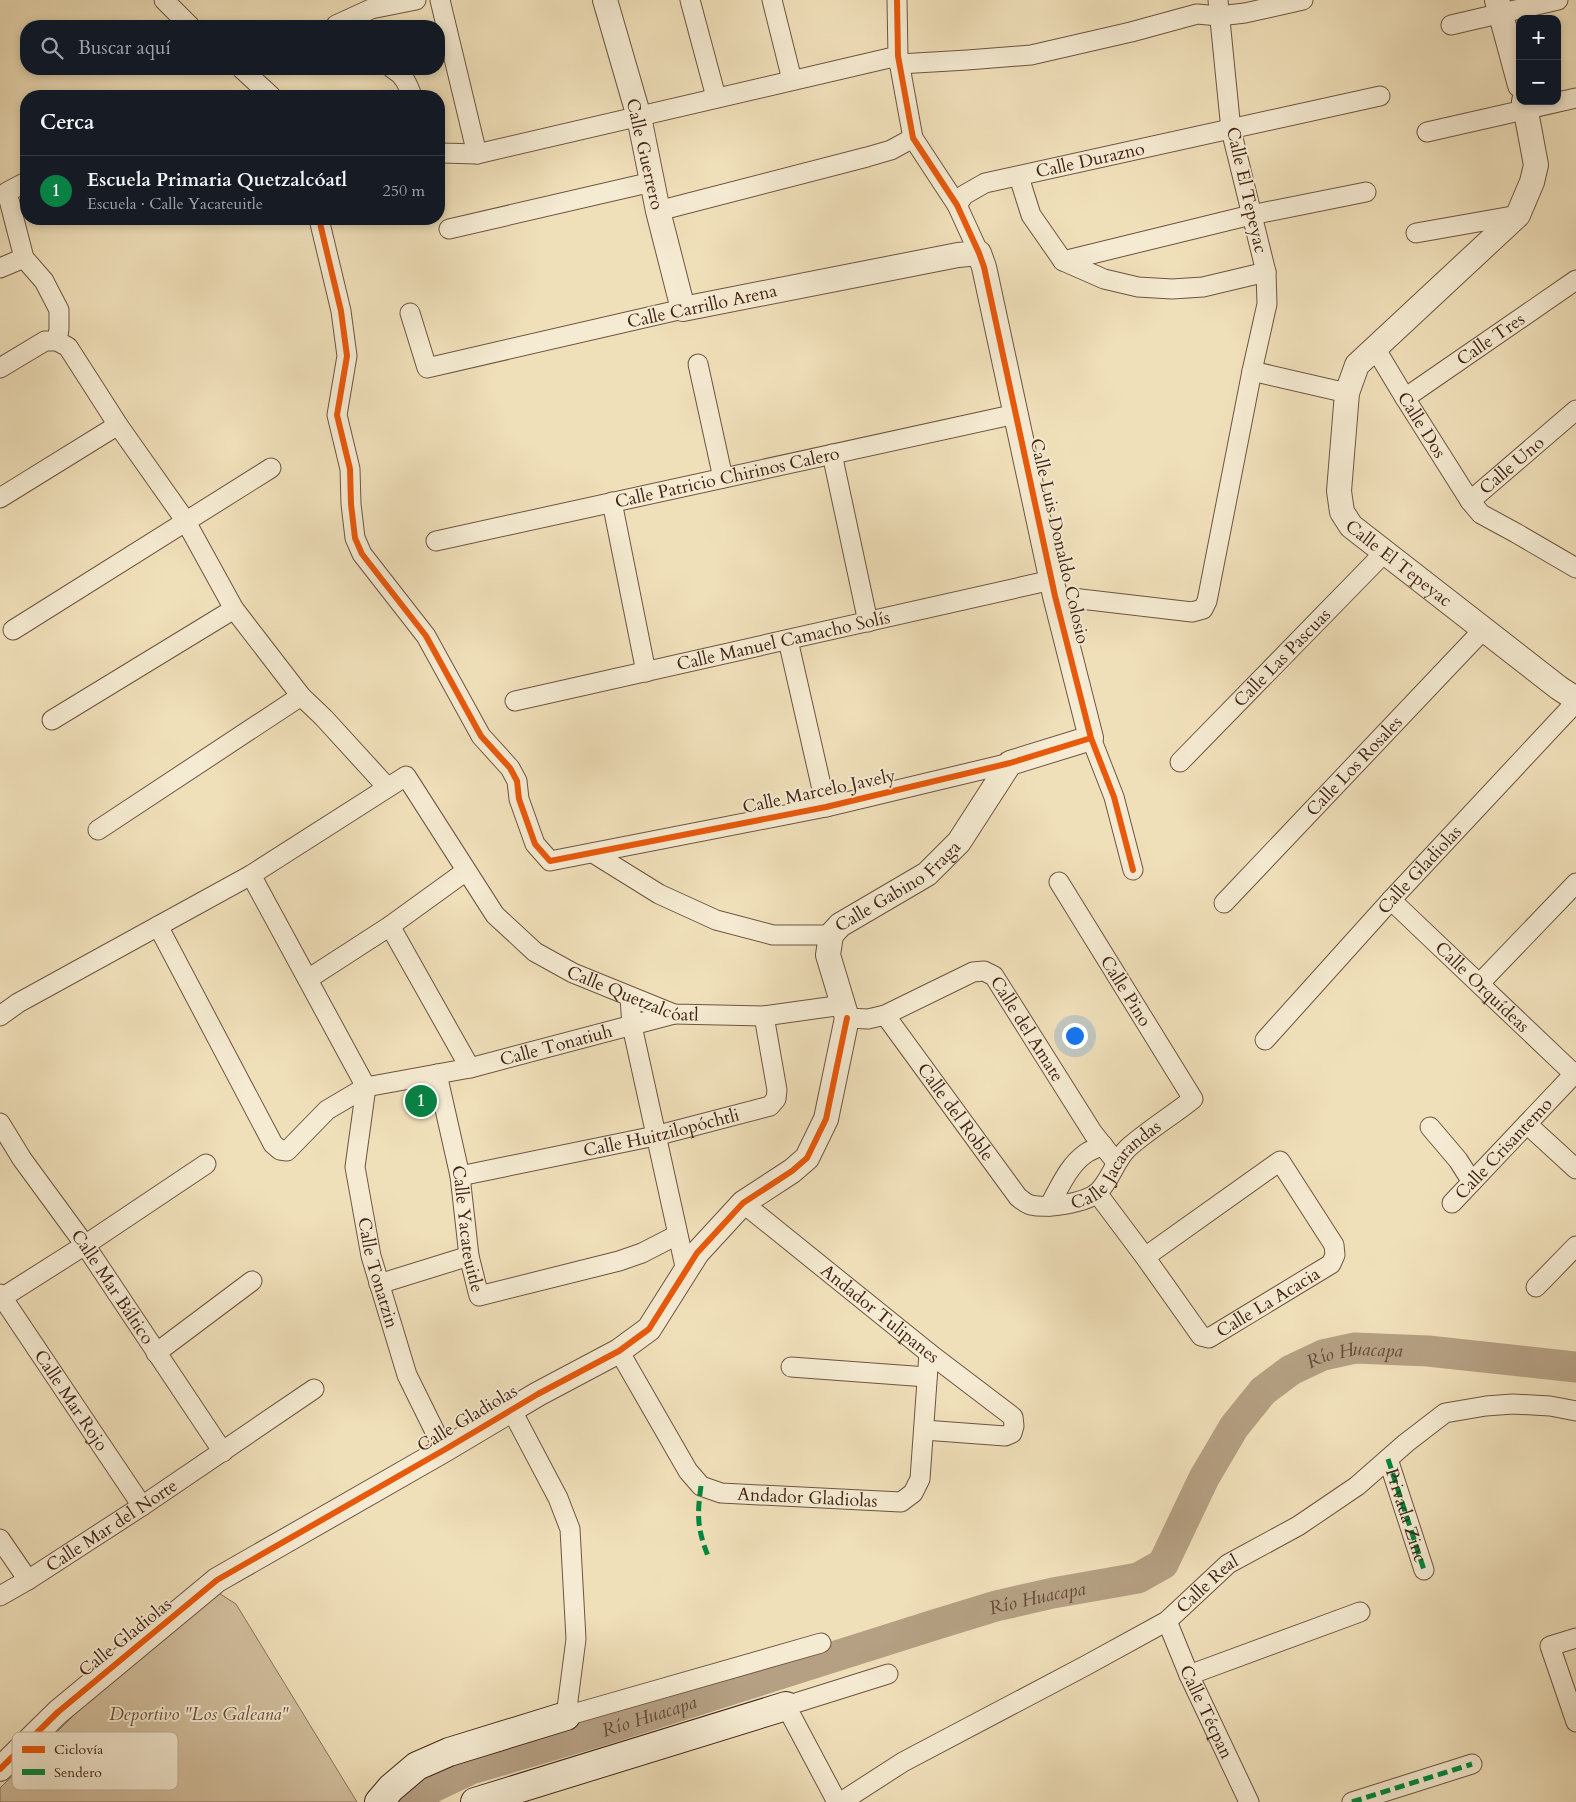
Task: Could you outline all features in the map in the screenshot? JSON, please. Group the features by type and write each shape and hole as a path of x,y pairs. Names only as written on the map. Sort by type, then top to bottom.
{"main road":[{"path":"475,1802 786,1706"},
{"path":"379,1802 391,1788 417,1766 449,1752 566,1716"}],"street":[{"path":"164,0 184,20"},
{"path":"344,20 368,4 416,0"},
{"path":"440,0 445,20"},
{"name":"Calle Guerrero","path":"605,0 639,117 658,211 683,309"},
{"path":"690,0 716,97"},
{"path":"772,0 792,80"},
{"path":"897,0 898,60 913,138 957,205 979,252"},
{"path":"445,153 477,154 792,80 898,60 967,60 1031,55 1131,32 1218,8 1245,13 1303,0"},
{"path":"1450,25 1499,7 1558,0"},
{"path":"1499,7 1516,70"},
{"name":"Calle El Tepeyac","path":"1054,588 1192,612 1203,609 1207,601 1267,304 1266,272 1231,130 1218,8"},
{"path":"445,21 477,154"},
{"path":"248,75 265,90"},
{"path":"402,75 410,90"},
{"name":"Calle Durazno","path":"957,205 964,195 985,183 1380,96"},
{"path":"1427,132 1525,106 1576,98"},
{"path":"1416,233 1518,215 1532,182 1536,165 1525,106"},
{"path":"658,211 867,157 891,150 913,138"},
{"path":"1019,177 1031,215 1064,261 1104,279 1138,287 1172,289 1203,287 1266,272"},
{"path":"449,229 652,182"},
{"path":"20,185 7,192 24,258 44,281 59,310 57,341"},
{"path":"1064,261 1251,215 1366,192"},
{"name":"Calle El Tepeyac","path":"1518,215 1357,365 1347,393 1339,492 1342,512 1351,526 1483,630 1576,700"},
{"name":"Calle Marcelo Javely","path":"320,225 341,311 347,356 337,415 350,468 350,504 355,538 362,554 426,636 481,736 510,768 517,781 519,799 535,844 550,861 826,807 1010,763 1091,738"},
{"name":"Calle Carrillo Arena","path":"410,313 427,368 683,309 979,252"},
{"name":"Calle Luis Donaldo Colosio","path":"979,252 984,267 1054,588 1091,738 1114,797 1133,870"},
{"path":"0,268 24,258"},
{"name":"Calle Tres","path":"1404,398 1576,280"},
{"path":"0,368 45,341 57,341 68,347 118,425 185,520 234,609 301,696 324,718 387,788 251,874 18,1003 0,1016"},
{"name":"Calle Dos","path":"1375,348 1404,398 1470,501 1481,514 1575,567"},
{"path":"698,364 723,478"},
{"path":"1252,371 1347,393"},
{"name":"Calle Uno","path":"1470,501 1575,412"},
{"name":"Calle Patricio Chirinos Calero","path":"436,540 1016,414"},
{"path":"0,498 118,425"},
{"path":"832,454 868,622"},
{"path":"13,630 270,468"},
{"path":"612,502 646,672"},
{"name":"Calle Las Pascuas","path":"1180,762 1385,552"},
{"name":"Calle Manuel Camacho Solís","path":"515,701 868,622 1054,588"},
{"path":"52,720 234,609"},
{"name":"Calle Los Rosales","path":"1224,903 1483,630"},
{"path":"788,640 826,807"},
{"path":"98,830 301,696"},
{"name":"Calle Gladiolas","path":"1265,1040 1391,900 1576,700"},
{"name":"Calle Gabino Fraga","path":"845,1012 828,955 832,935 840,925 927,874 959,842 1010,763"},
{"name":"Calle Quetzalcóatl","path":"387,788 406,776 495,915 536,952 573,973 674,1014 764,1016 845,1012"},
{"path":"593,853 658,894 716,920 773,935 832,935"},
{"path":"308,979 390,926 466,872"},
{"path":"158,926 273,1144 280,1150 287,1151 326,1110 366,1086 251,874"},
{"name":"Calle Pino","path":"1058,882 1193,1099"},
{"path":"1480,983 1576,883"},
{"name":"Calle Orquídeas","path":"1391,900 1575,1073"},
{"path":"390,926 470,1068"},
{"name":"Calle del Amate","path":"845,1012 868,1019 885,1015 972,972 984,971 994,976 1093,1133 1116,1162"},
{"path":"630,996 632,1026 686,1271"},
{"name":"Calle Gladiolas","path":"38,1732 58,1712 218,1580 538,1394 619,1351 649,1329 697,1253 743,1203 792,1171 807,1158 826,1119 845,1012"},
{"name":"Calle Tonatiuh","path":"366,1086 470,1068 674,1014"},
{"name":"Calle del Roble","path":"885,1015 1018,1197 1029,1205"},
{"name":"Calle Huitzilopóchtli","path":"460,1176 655,1136 770,1106 776,1099 777,1090 764,1016"},
{"name":"Calle Crisantemo","path":"1452,1204 1575,1073"},
{"name":"Calle Yacateuitle","path":"437,1074 460,1176 469,1256 479,1296 620,1261 642,1253 677,1235"},
{"name":"Calle Tonatzin","path":"366,1086 355,1167 370,1256 407,1375 444,1450"},
{"name":"Calle Jacarandas","path":"1029,1205 1049,1206 1074,1203 1097,1193 1109,1177 1116,1162 1128,1148 1193,1099"},
{"name":"Calle Mar Báltico","path":"0,1123 22,1159 85,1245 223,1452"},
{"path":"1527,1124 1576,1169"},
{"path":"1430,1127 1458,1160 1472,1182"},
{"path":"1049,1206 1074,1165 1085,1154 1103,1145"},
{"name":"Calle La Acacia","path":"1097,1193 1145,1256 1201,1336 1209,1338 1331,1264 1335,1255 1334,1245 1280,1161 1145,1256"},
{"path":"1,1297 85,1245 206,1164"},
{"name":"Andador Tulipanes","path":"743,1203 929,1353 1013,1417 1014,1426 1012,1433 1004,1436 924,1430"},
{"path":"1536,1287 1576,1246"},
{"path":"379,1284 469,1256"},
{"path":"156,1353 252,1281"},
{"name":"Calle Mar Rojo","path":"1,1297 142,1506"},
{"name":"Andador Gladiolas","path":"619,1351 688,1471 701,1486 721,1493 901,1502 912,1493 920,1478 924,1430"},
{"path":"924,1430 929,1353"},
{"path":"790,1366 928,1377"},
{"name":"Calle Mar del Norte","path":"0,1596 142,1506 314,1389"},
{"name":"Calle Real","path":"841,1802 903,1762 1167,1621 1228,1564 1298,1526 1357,1486 1445,1413 1486,1406 1513,1404 1550,1406 1576,1411"},
{"path":"512,1410 558,1498 570,1529 576,1639 566,1716 821,1643"},
{"name":"Privada Zinc","path":"1388,1459 1424,1570"},
{"path":"0,1539 28,1580"},
{"path":"1189,1675 1360,1612"},
{"name":"Calle Técpan","path":"1167,1621 1189,1675 1249,1802"},
{"path":"1576,1638 1550,1646 1576,1722"},
{"path":"838,1802 786,1706 888,1674"},
{"name":"Calle Gladiolas","path":"0,1769 12,1757"},
{"path":"1352,1802 1472,1764"}],"green space":[{"name":"Deportivo \"Los Galeana\"","path":"206,1585 236,1604 357,1802 0,1802 0,1788 12,1776 12,1790 178,1790 178,1732 57,1732"}],"waterway":[{"name":"Río Huacapa","path":"414,1802 433,1787 471,1769 600,1731 934,1625 996,1606 1053,1593 1138,1578 1163,1564 1204,1478 1234,1427 1263,1391 1291,1370 1323,1355 1355,1348 1428,1351 1576,1367"}],"marked path":[{"path":"1388,1459 1424,1570"},
{"path":"701,1486 699,1521 708,1556"},
{"path":"1352,1802 1472,1764"}],"cycle path":[{"path":"897,0 898,56 913,138 957,205 984,267 1055,596 1091,738 1114,797 1133,870"},
{"path":"320,225 341,311 347,356 337,415 350,469 351,504 355,538 362,554 426,636 481,736 510,768 517,781 519,799 535,844 550,861 826,807 1010,763 1091,738"},
{"path":"38,1732 58,1712 217,1580 538,1394 619,1351 649,1329 697,1253 743,1203 792,1171 807,1158 826,1119 847,1018"},
{"path":"0,1769 12,1757"}],"place":[{"name":"Escuela Primaria Quetzalcóatl","path":"421,1101"}]}
